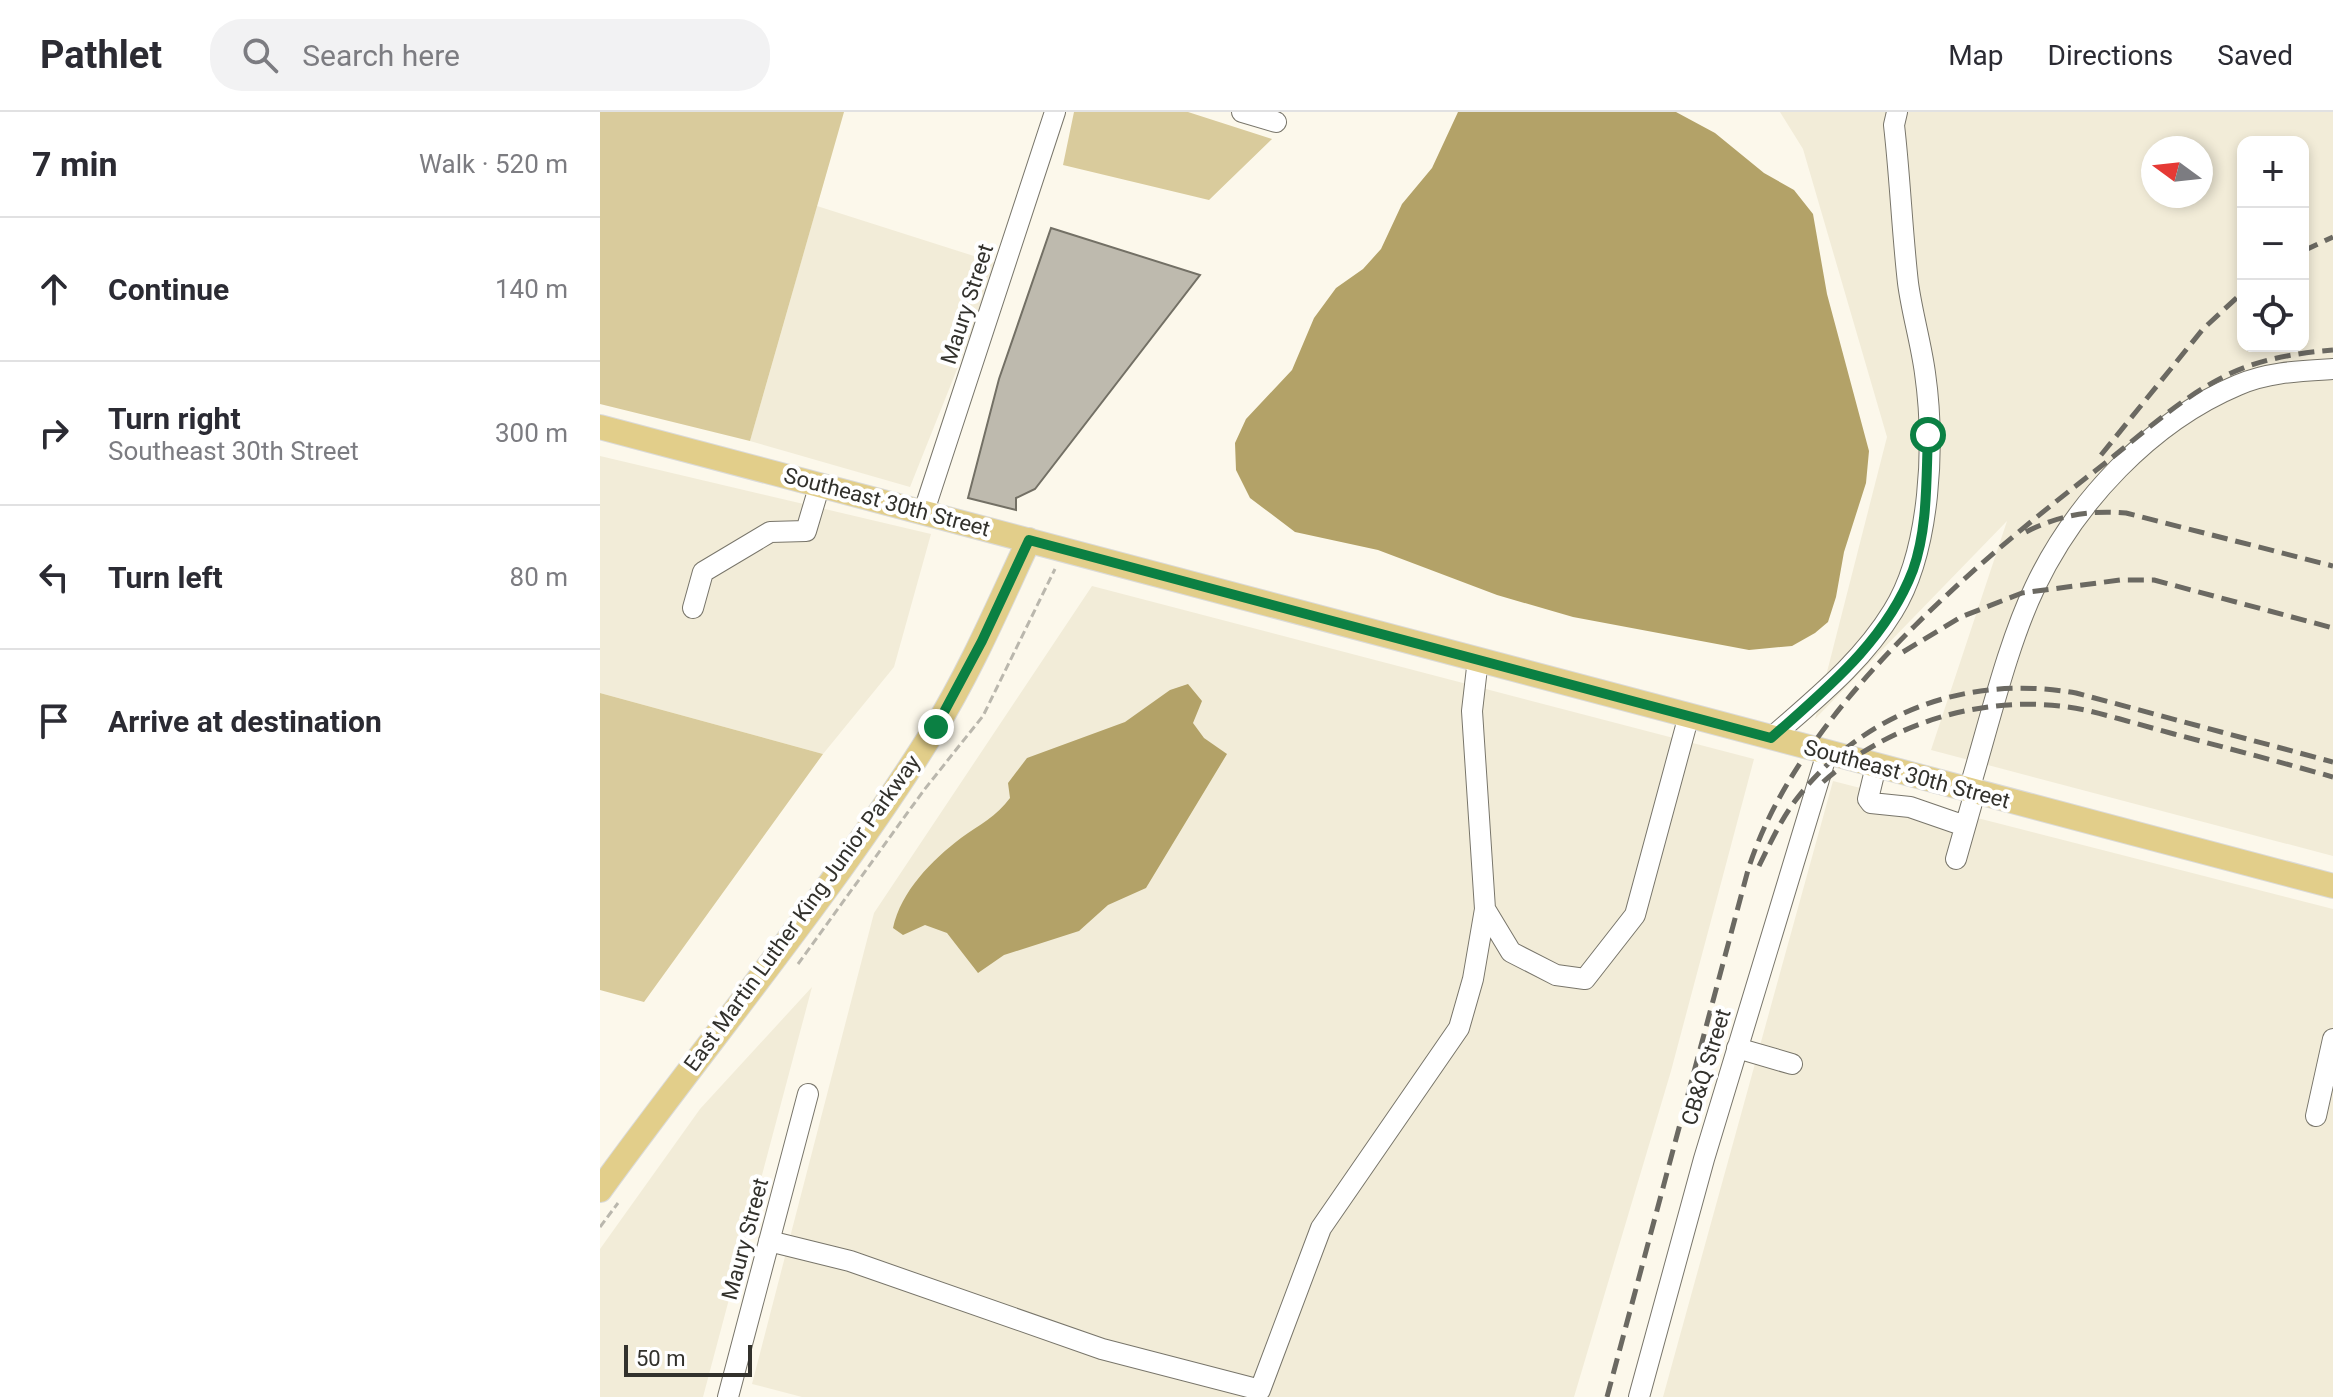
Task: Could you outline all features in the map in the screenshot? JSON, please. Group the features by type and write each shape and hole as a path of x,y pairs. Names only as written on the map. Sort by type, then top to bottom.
{"main road":[{"name":"Southeast 30th Street","path":"600,427 2333,886"},
{"name":"East Martin Luther King Junior Parkway","path":"600,1190 887,802 936,727 975,654 1029,540"}],"street":[{"name":"Maury Street","path":"924,511 1055,112"},
{"path":"1242,112 1276,122"},
{"path":"1771,738 1836,681 1894,610 1913,568 1922,531 1928,435 1925,375 1908,284 1894,125 1897,112"},
{"path":"1956,859 1972,791 2033,591 2079,514 2112,476 2180,417 2201,403 2239,384 2285,371 2333,369"},
{"path":"693,608 703,572 770,532 806,531 820,484"},
{"path":"769,1241 850,1261 1102,1349 1260,1390 1321,1228 1459,1028 1473,979 1485,909 1472,711 1478,659"},
{"path":"1485,909 1511,952 1556,975 1585,979 1635,915 1689,715"},
{"name":"CB&Q Street","path":"1639,1397 1737,1048 1827,753"},
{"path":"1876,766 1868,799 1871,803 1910,807 1965,826"},
{"path":"2316,1116 2333,1039"},
{"path":"1737,1048 1792,1064"},
{"name":"Maury Street","path":"728,1397 808,1094"}],"shaded area":[{"path":"600,112 844,112 750,441 600,404"},
{"path":"1074,112 1188,112 1272,139 1209,200 1063,165"},
{"path":"1458,112 1676,112 1715,133 1764,173 1794,190 1813,214 1827,294 1869,451 1866,483 1844,552 1836,597 1828,622 1815,633 1792,646 1749,650 1573,617 1497,595 1378,550 1295,532 1250,498 1236,470 1235,443 1246,419 1292,370 1314,318 1336,288 1363,269 1381,249 1402,204 1432,168"},
{"path":"1780,112 2333,112 2333,856 1931,750 2007,521 1815,719 1887,437 1803,149"},
{"path":"817,206 999,264 910,487 750,441"},
{"path":"600,456 931,534 894,667 823,754 600,693"},
{"path":"1092,586 1754,759 1671,1071 1574,1397 802,1397 752,1384 874,913"},
{"path":"1188,684 1202,701 1193,723 1204,738 1227,754 1146,888 1108,905 1079,931 1004,955 978,973 947,933 925,925 903,935 893,928 903,901 919,877 939,856 994,815 1010,798 1008,783 1027,758 1125,722 1170,690"},
{"path":"600,693 823,754 644,1002 600,990"},
{"path":"1833,781 2333,909 2333,1397 1663,1397"},
{"path":"812,987 703,1397 600,1397 600,1249 700,1109"}],"building":[{"path":"1051,228 1200,275 1035,489 1016,498 1016,510 968,498 999,379"}],"railway":[{"path":"2309,248 2333,237"},
{"path":"2101,455 2203,329 2237,298"},
{"path":"1607,1397 1748,870 1772,811 1807,753 1896,644 1948,594 2054,503 2163,416 2210,384 2240,369 2279,358 2333,350"},
{"path":"2026,532 2050,521 2075,515 2126,513 2333,566"},
{"path":"1903,652 1961,617 2022,593 2120,580 2154,580 2333,628"},
{"path":"1759,866 1795,801 1822,770 1852,744 1920,706 1957,695 1996,689 2076,693 2333,762"},
{"path":"1823,782 1851,760 1912,727 1980,708 2015,705 2050,705 2085,710 2333,777"}],"route":[{"path":"936,727 982,641 1029,540 1771,738 1836,681 1894,610 1913,568 1922,531 1928,435"}]}
